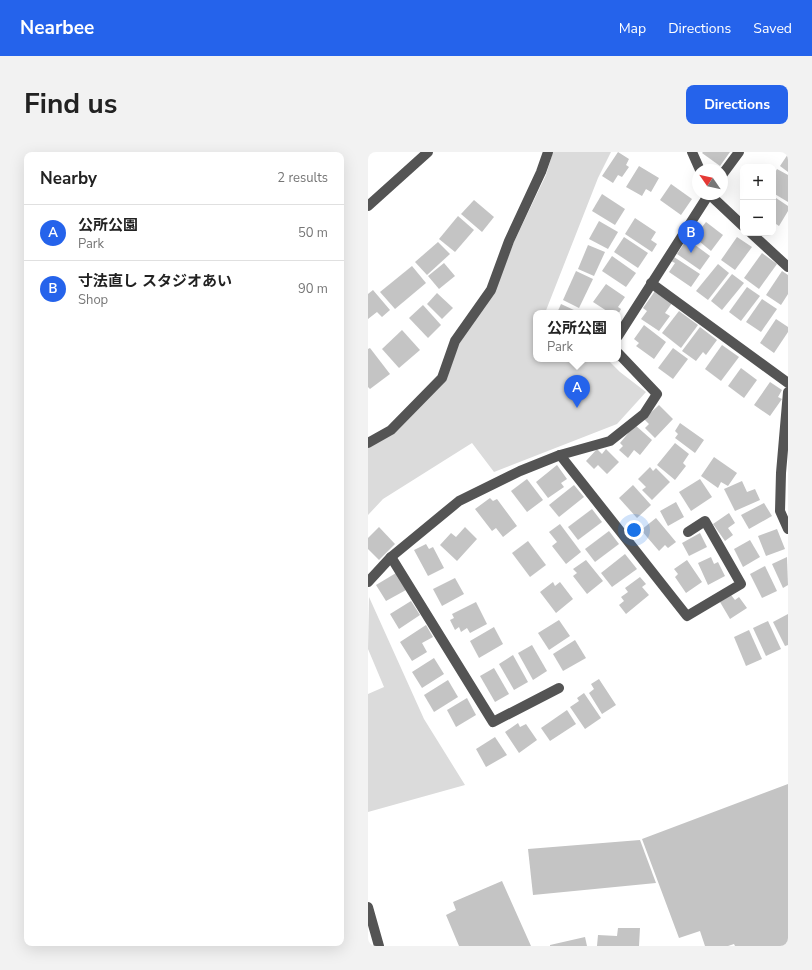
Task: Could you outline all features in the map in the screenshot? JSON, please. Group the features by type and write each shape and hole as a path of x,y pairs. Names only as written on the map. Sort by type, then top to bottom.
{"street":[{"path":"368,206 428,152"},
{"path":"368,443 390,430 442,378 455,341 491,290 509,241 541,172 548,152"},
{"path":"692,152 697,164"},
{"path":"728,168 739,152"},
{"path":"621,331 705,200"},
{"path":"715,200 740,223"},
{"path":"754,236 788,267"},
{"path":"651,283 788,383"},
{"path":"368,582 391,557 459,502 520,471 560,455 610,441 644,414 657,394 621,356"},
{"path":"788,392 784,470 780,511 788,529"},
{"path":"560,455 687,616 741,584 705,521 688,532"},
{"path":"391,557 493,722 559,688"},
{"path":"368,907 380,946"}],"shaded area":[{"path":"553,152 611,152 598,178 546,310 533,310 533,362 610,362 620,372 646,392 617,424 494,472 472,443 383,499 368,515 368,448 393,433 446,381 459,343 495,290 514,242 546,175"},
{"path":"369,597 424,719 465,785 368,812 368,694 384,687 368,649"}],"building":[{"path":"618,152 629,159 626,165 629,167 622,177 618,175 613,183 602,176"},
{"path":"730,152 721,164 717,164 702,153"},
{"path":"788,154 788,172 780,166"},
{"path":"639,166 659,178 651,192 646,189 642,196 626,187"},
{"path":"777,169 788,175 788,202 776,195"},
{"path":"671,184 692,199 681,215 660,200"},
{"path":"602,194 625,209 615,225 592,211"},
{"path":"776,198 788,206 788,211 779,226 776,224"},
{"path":"474,200 494,217 482,232 461,214"},
{"path":"458,216 474,230 455,252 439,239"},
{"path":"635,218 656,232 651,240 657,244 652,252 625,234"},
{"path":"599,221 618,232 608,249 589,239"},
{"path":"706,222 723,235 711,251 694,237"},
{"path":"624,237 648,253 638,268 614,252"},
{"path":"737,237 752,247 735,270 721,260"},
{"path":"687,239 710,256 700,270 677,254"},
{"path":"438,242 450,254 427,275 415,262"},
{"path":"588,245 605,252 594,276 578,269"},
{"path":"762,253 777,264 759,289 744,278"},
{"path":"612,256 636,273 626,287 602,271"},
{"path":"674,257 700,274 691,287 669,272 675,263 671,261"},
{"path":"444,263 455,276 439,289 428,276"},
{"path":"718,264 729,273 708,300 696,291"},
{"path":"412,266 426,283 395,309 380,292"},
{"path":"576,271 593,279 579,308 563,300"},
{"path":"782,271 788,275 788,294 781,305 766,295"},
{"path":"732,274 744,283 722,310 711,301"},
{"path":"606,284 625,297 618,307 620,310 605,310 593,302"},
{"path":"747,287 760,296 741,321 729,312"},
{"path":"373,290 390,310 382,317 377,312 368,319 368,294"},
{"path":"655,291 672,303 665,313 670,316 659,331 641,319 647,311 643,308"},
{"path":"437,293 453,308 442,319 427,304"},
{"path":"762,299 777,309 761,332 746,322"},
{"path":"561,304 574,310 558,310"},
{"path":"423,305 441,325 428,338 409,318"},
{"path":"679,311 698,325 681,348 662,333"},
{"path":"776,319 788,327 788,332 774,353 760,343"},
{"path":"644,325 666,342 654,359 636,346 639,343 634,339"},
{"path":"700,327 717,340 706,355 703,352 696,361 682,351"},
{"path":"402,330 420,350 399,368 382,349"},
{"path":"722,345 739,357 721,381 705,369"},
{"path":"370,348 390,374 370,389 368,387 368,349"},
{"path":"673,348 688,359 673,379 658,368"},
{"path":"741,368 757,380 744,398 728,386"},
{"path":"770,382 782,390 778,397 782,399 770,416 754,405"},
{"path":"659,405 673,419 655,438 645,428 649,424 644,419"},
{"path":"680,423 704,440 695,453 675,438 678,434 675,431"},
{"path":"635,425 652,440 640,455 634,450 628,458 619,450 623,446 620,443"},
{"path":"675,443 689,454 683,463 686,466 675,480 657,465"},
{"path":"597,449 602,454 606,449 619,462 607,474 598,465 594,469 586,461"},
{"path":"714,457 737,473 728,486 721,482 718,488 701,476"},
{"path":"557,465 567,479 561,483 564,487 548,498 536,482"},
{"path":"650,467 653,471 656,468 670,482 652,500 642,490 646,487 638,479"},
{"path":"527,479 543,500 527,512 511,491"},
{"path":"700,479 712,497 691,511 679,492"},
{"path":"742,481 747,492 755,489 760,500 735,511 724,489"},
{"path":"574,485 584,497 559,517 549,505"},
{"path":"633,485 651,505 637,518 619,498"},
{"path":"490,498 493,501 497,499 517,526 503,537 496,528 492,531 475,509"},
{"path":"676,502 684,517 668,526 660,511"},
{"path":"764,503 772,516 749,529 741,515"},
{"path":"592,509 602,522 578,540 568,527"},
{"path":"729,513 735,523 728,528 733,535 725,541 713,524"},
{"path":"656,518 676,542 668,548 665,545 659,551 641,530"},
{"path":"560,524 581,552 566,564 552,546 557,542 549,532"},
{"path":"379,527 395,544 379,560 368,549 368,538"},
{"path":"465,527 477,539 457,561 440,545 451,533 456,537"},
{"path":"777,529 785,549 766,556 758,536"},
{"path":"609,531 619,544 595,562 585,549"},
{"path":"700,533 707,547 689,556 682,543"},
{"path":"750,540 760,557 743,567 734,549"},
{"path":"528,541 546,565 530,577 512,553"},
{"path":"426,544 429,549 433,547 444,568 428,576 414,550"},
{"path":"625,554 637,569 612,587 601,573"},
{"path":"711,557 714,564 718,562 725,576 708,585 698,563"},
{"path":"787,557 788,585 783,588 772,564"},
{"path":"586,560 603,581 587,594 573,576 577,573 573,569"},
{"path":"687,560 702,582 686,593 675,577 678,574 674,569"},
{"path":"765,566 777,591 762,598 750,574"},
{"path":"396,573 406,590 386,601 376,585"},
{"path":"640,577 646,584 642,587 649,595 626,614 619,605 624,601 621,597 628,592 625,588"},
{"path":"455,578 464,594 442,606 433,589"},
{"path":"553,582 555,586 560,582 573,599 556,613 540,592"},
{"path":"731,595 735,600 739,597 747,608 730,619 720,602"},
{"path":"411,601 420,615 399,629 390,614"},
{"path":"476,602 487,624 470,633 467,628 461,632 459,627 455,630 450,620 454,618 452,614"},
{"path":"788,614 788,645 785,646 773,622"},
{"path":"559,620 570,636 549,650 538,633"},
{"path":"768,621 781,649 766,656 753,628"},
{"path":"426,625 433,637 422,643 427,652 412,661 400,642"},
{"path":"494,627 503,644 479,658 470,641"},
{"path":"749,630 762,659 746,666 734,637"},
{"path":"575,640 586,658 563,671 553,654"},
{"path":"532,645 547,671 533,680 518,653"},
{"path":"513,655 528,682 514,690 499,664"},
{"path":"434,658 444,674 422,688 412,672"},
{"path":"494,668 509,694 495,702 480,676"},
{"path":"599,679 616,705 602,714 589,693 594,689 591,684"},
{"path":"448,680 458,697 434,712 424,695"},
{"path":"584,693 601,718 585,729 570,707 579,701 577,698"},
{"path":"467,698 476,715 456,727 447,710"},
{"path":"567,710 576,724 550,741 541,728"},
{"path":"518,723 520,727 526,724 537,740 519,753 505,732"},
{"path":"495,737 507,755 486,767 476,749"},
{"path":"788,784 788,946 735,946 734,944 728,946 705,946 700,931 679,938 642,839"},
{"path":"640,840 656,883 533,895 528,849"},
{"path":"502,881 531,946 459,946 446,915 456,910 453,902"},
{"path":"618,928 640,928 639,946 597,946 598,935 617,936"},
{"path":"585,937 587,946 550,946 550,945"}],"place":[{"name":"寸法直し スタジオあい","path":"691,253"},
{"name":"公所公園","path":"577,408"}]}
